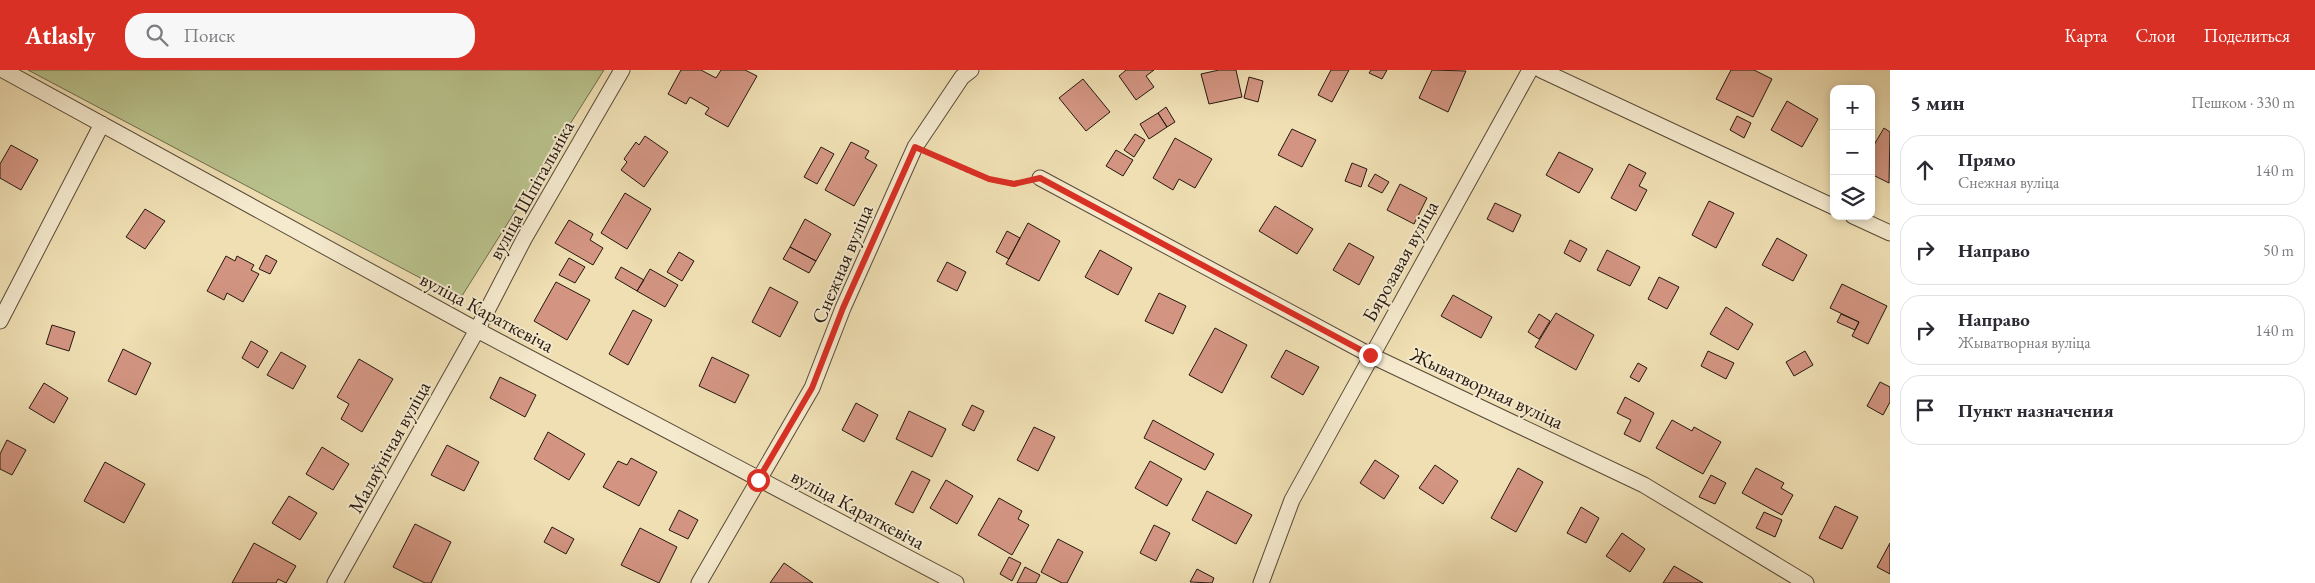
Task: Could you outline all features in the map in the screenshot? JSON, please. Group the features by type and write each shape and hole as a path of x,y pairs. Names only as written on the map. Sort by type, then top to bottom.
{"street":[{"name":"вуліца Караткевіча","path":"3,70 477,330 956,583"},
{"name":"вуліца Шпітальніка","path":"477,330 524,239 622,70"},
{"name":"Снежная вуліца","path":"758,480 812,388 843,308 915,147 962,77 971,70"},
{"name":"Бярозавая вуліца","path":"1261,583 1292,500 1370,355 1530,70"},
{"path":"1541,70 1830,205"},
{"path":"0,321 102,124"},
{"name":"Жыватворная вуліца","path":"1040,178 1370,355 1644,485 1806,583"},
{"path":"1862,220 1890,233"},
{"name":"Маляўнічая вуліца","path":"335,583 477,330"},
{"path":"699,583 758,480"}],"path":[{"path":"915,147 989,179 1014,184 1040,178"}],"green space":[{"path":"28,70 604,70 460,299"}],"building":[{"path":"681,70 701,70 716,78 721,70 745,70 757,76 728,127 705,114 709,108 690,97 686,104 668,94"},
{"path":"1126,70 1154,70 1146,76 1154,87 1136,100 1119,76"},
{"path":"1219,70 1236,70 1242,97 1209,104 1201,74"},
{"path":"1331,70 1349,70 1332,102 1318,95"},
{"path":"1371,70 1387,70 1382,79 1369,73"},
{"path":"1432,70 1466,71 1448,112 1419,98"},
{"path":"1731,70 1754,70 1772,79 1753,117 1716,99"},
{"path":"1249,77 1263,81 1258,102 1244,98"},
{"path":"1083,79 1110,112 1086,131 1059,98"},
{"path":"1787,101 1818,119 1802,147 1771,130"},
{"path":"1166,107 1175,122 1167,127 1158,113"},
{"path":"1158,113 1167,127 1149,139 1140,124"},
{"path":"1737,116 1751,123 1744,138 1730,130"},
{"path":"1884,128 1890,132 1889,183 1875,176 1875,143"},
{"path":"1292,129 1316,140 1302,167 1278,155"},
{"path":"1135,134 1145,140 1134,157 1124,150"},
{"path":"645,136 668,152 644,187 621,170 627,162 624,159 636,142 639,145"},
{"path":"1175,138 1212,159 1195,188 1179,179 1173,190 1153,178"},
{"path":"851,142 869,151 865,158 877,165 854,206 825,190"},
{"path":"11,145 38,160 21,190 0,178 0,164"},
{"path":"821,147 834,154 817,184 804,177"},
{"path":"1116,150 1133,160 1123,176 1106,166"},
{"path":"1559,152 1593,169 1579,193 1546,175"},
{"path":"1352,163 1367,169 1361,187 1345,181"},
{"path":"1629,164 1646,173 1639,186 1647,190 1636,211 1611,198"},
{"path":"1375,174 1389,182 1382,193 1368,186"},
{"path":"1400,184 1427,198 1414,224 1387,210"},
{"path":"625,193 651,209 627,249 601,233"},
{"path":"1709,201 1734,213 1716,248 1692,235"},
{"path":"1495,203 1521,215 1513,232 1487,219"},
{"path":"1275,206 1313,229 1297,254 1259,231"},
{"path":"145,209 165,221 145,249 126,237"},
{"path":"805,219 831,234 816,261 790,247"},
{"path":"569,220 593,234 590,240 603,248 593,265 555,243"},
{"path":"1028,223 1060,241 1039,281 1006,264"},
{"path":"1007,231 1020,238 1009,259 996,252"},
{"path":"1777,238 1807,255 1793,281 1762,265"},
{"path":"1570,240 1587,249 1580,262 1564,253"},
{"path":"1349,243 1374,257 1359,285 1333,270"},
{"path":"790,247 816,261 809,273 783,259"},
{"path":"1100,250 1132,268 1118,295 1085,277"},
{"path":"1607,250 1640,267 1630,286 1597,270"},
{"path":"679,252 694,261 682,281 667,272"},
{"path":"266,255 277,261 270,274 259,269"},
{"path":"226,256 235,261 237,256 254,265 251,270 259,274 243,302 227,293 224,300 207,291"},
{"path":"569,258 585,267 575,283 559,275"},
{"path":"947,262 966,272 957,291 937,281"},
{"path":"621,267 644,280 637,291 615,278"},
{"path":"650,269 678,285 665,307 637,291"},
{"path":"1659,277 1679,287 1667,309 1648,299"},
{"path":"556,282 590,300 567,340 534,321"},
{"path":"1842,284 1887,306 1868,344 1852,336 1859,322 1830,308"},
{"path":"770,287 798,302 780,337 752,322"},
{"path":"1159,293 1186,306 1173,334 1145,321"},
{"path":"1453,295 1492,317 1481,338 1441,316"},
{"path":"1726,307 1753,324 1738,350 1710,334"},
{"path":"633,310 652,320 628,365 609,354"},
{"path":"1556,313 1594,335 1576,370 1535,347"},
{"path":"1539,314 1550,321 1539,339 1528,332"},
{"path":"1841,314 1859,322 1855,330 1837,322"},
{"path":"52,325 75,332 69,351 46,344"},
{"path":"1215,328 1247,345 1222,393 1189,375"},
{"path":"251,341 268,351 258,368 242,358"},
{"path":"123,349 151,363 136,395 108,381"},
{"path":"1286,350 1319,367 1303,395 1271,377"},
{"path":"1708,351 1734,363 1726,379 1701,366"},
{"path":"1805,351 1813,365 1794,376 1786,362"},
{"path":"281,352 306,366 293,389 267,375"},
{"path":"712,357 749,375 735,403 699,386"},
{"path":"359,359 393,379 362,432 341,419 349,404 337,397"},
{"path":"1638,363 1647,368 1639,382 1630,377"},
{"path":"500,377 536,395 525,417 490,398"},
{"path":"1880,382 1890,387 1890,402 1883,415 1867,406"},
{"path":"44,383 68,398 54,423 29,408"},
{"path":"1625,397 1654,413 1640,442 1624,434 1631,420 1617,413"},
{"path":"856,403 878,415 864,442 842,430"},
{"path":"972,405 984,411 974,431 962,425"},
{"path":"909,411 946,429 932,457 896,439"},
{"path":"1153,420 1214,454 1205,470 1144,438"},
{"path":"1672,420 1692,431 1694,427 1721,442 1703,474 1656,448"},
{"path":"1034,427 1055,437 1038,471 1017,460"},
{"path":"548,432 585,454 569,480 534,459"},
{"path":"7,440 26,450 12,475 0,469 0,454"},
{"path":"447,445 479,462 464,491 431,475"},
{"path":"322,447 349,464 333,490 306,474"},
{"path":"631,458 657,472 639,506 603,487 618,461 627,465"},
{"path":"1375,460 1399,476 1384,499 1360,483"},
{"path":"1150,461 1182,479 1167,506 1135,488"},
{"path":"105,462 145,484 124,523 84,501"},
{"path":"1435,465 1458,481 1443,504 1419,488"},
{"path":"1518,468 1543,482 1516,532 1491,518"},
{"path":"1756,468 1784,483 1781,488 1793,495 1782,515 1742,493"},
{"path":"912,471 930,480 913,513 895,504"},
{"path":"1711,475 1726,483 1715,504 1699,497"},
{"path":"946,480 973,496 957,524 930,508"},
{"path":"1207,491 1252,515 1236,544 1192,520"},
{"path":"289,496 317,513 300,540 272,523"},
{"path":"999,498 1022,511 1018,519 1029,525 1012,555 978,535"},
{"path":"1835,506 1858,517 1842,549 1819,538"},
{"path":"1581,507 1599,518 1586,543 1567,533"},
{"path":"679,510 698,520 688,539 669,530"},
{"path":"1764,512 1782,520 1775,537 1756,528"},
{"path":"415,524 451,542 431,583 425,583 393,567"},
{"path":"1154,525 1170,533 1156,561 1140,553"},
{"path":"552,527 574,539 566,554 544,542"},
{"path":"640,528 677,547 659,583 621,565"},
{"path":"1622,533 1645,549 1630,572 1606,556"},
{"path":"1058,539 1083,552 1067,583 1062,583 1041,572"},
{"path":"254,543 296,566 286,583 278,579 276,583 232,583"},
{"path":"1890,543 1890,574 1877,567"},
{"path":"1009,557 1021,563 1012,581 1000,574"},
{"path":"784,563 813,583 770,583"},
{"path":"1674,566 1703,583 1663,583"},
{"path":"1025,567 1040,575 1036,583 1017,583"},
{"path":"1197,569 1214,578 1212,583 1190,582"}],"route":[{"path":"758,480 812,388 843,308 915,147 989,179 1014,184 1040,178 1370,355"}]}
